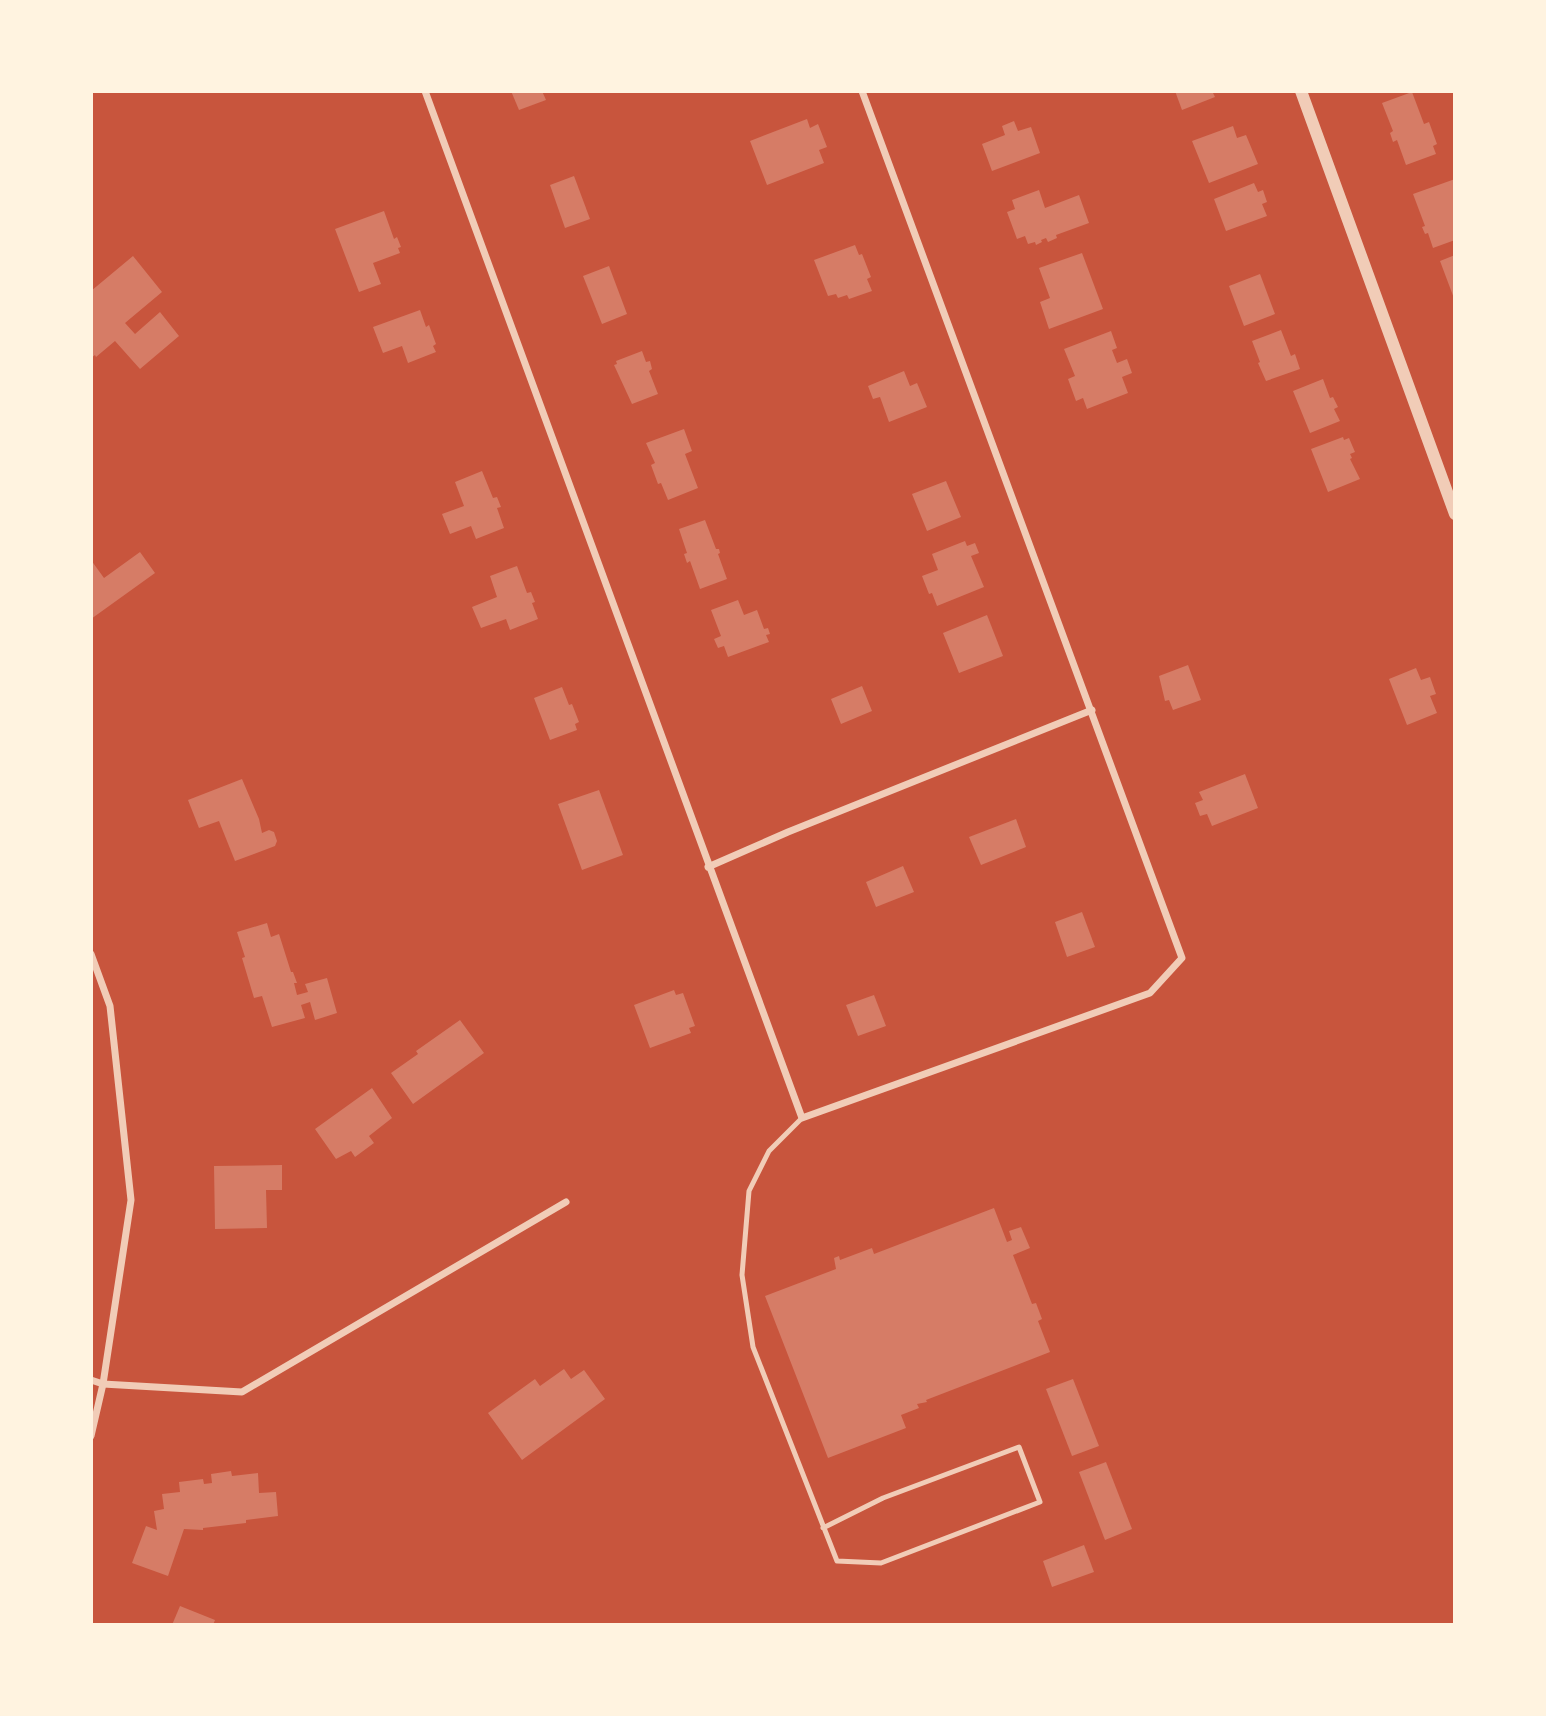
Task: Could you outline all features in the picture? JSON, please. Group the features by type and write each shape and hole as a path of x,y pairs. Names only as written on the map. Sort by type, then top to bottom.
{"street":[{"path":"425,91 802,1118 1150,993 1182,958 862,91"},
{"path":"1301,91 1455,514"},
{"path":"708,867 788,832 1092,710"},
{"path":"91,954 110,1006 131,1200 103,1384 91,1436"},
{"path":"91,1380 103,1384 242,1392 566,1202"}],"lane":[{"path":"802,1118 769,1151 749,1191 741,1275 754,1347 823,1528 837,1561 881,1563 1040,1502 1019,1447 883,1498 823,1528"}],"building":[{"path":"511,91 542,91 546,100 519,110"},
{"path":"1175,91 1212,91 1215,97 1182,110"},
{"path":"1412,92 1424,124 1429,122 1437,144 1433,146 1436,154 1406,165 1397,140 1393,142 1390,133 1393,131 1382,103"},
{"path":"807,119 810,128 818,124 827,147 819,150 824,163 767,185 750,141"},
{"path":"1014,121 1018,131 1031,127 1040,153 992,171 982,144 1005,135 1002,126"},
{"path":"1233,126 1237,138 1246,135 1258,164 1209,183 1192,141"},
{"path":"574,176 590,219 565,228 550,185"},
{"path":"1455,179 1455,240 1433,248 1428,233 1425,234 1422,227 1425,226 1413,194"},
{"path":"1254,183 1258,192 1263,190 1267,202 1262,204 1267,216 1226,231 1214,199"},
{"path":"1039,190 1045,208 1079,195 1089,223 1056,235 1057,238 1048,242 1046,238 1041,240 1042,242 1036,245 1035,242 1028,244 1025,236 1017,239 1007,212 1015,209 1012,200"},
{"path":"384,211 394,239 397,237 401,247 398,248 400,253 373,263 381,284 359,292 335,229"},
{"path":"855,245 859,255 862,254 871,277 867,279 872,291 849,299 847,295 838,298 836,294 828,296 814,260"},
{"path":"1082,253 1103,309 1049,329 1040,302 1050,298 1039,268"},
{"path":"1455,255 1455,301 1440,261"},
{"path":"133,256 162,292 125,323 135,334 160,312 179,336 140,369 115,341 91,358 91,291"},
{"path":"609,266 627,314 602,324 583,276"},
{"path":"1260,274 1275,314 1244,326 1229,286"},
{"path":"420,310 426,327 429,325 436,352 408,363 402,346 383,353 373,327"},
{"path":"1281,330 1291,356 1295,354 1300,369 1266,381 1252,341"},
{"path":"1111,331 1117,348 1112,350 1117,363 1127,359 1132,373 1122,377 1128,393 1087,409 1083,398 1076,401 1068,379 1075,376 1064,349"},
{"path":"642,351 646,362 650,361 652,369 649,371 658,394 632,404 614,365 617,364 616,361"},
{"path":"904,371 910,386 917,383 927,407 889,422 880,397 873,399 868,386"},
{"path":"1323,379 1330,398 1333,397 1338,407 1334,409 1340,421 1310,433 1293,391"},
{"path":"684,429 692,451 685,454 698,488 668,500 661,483 658,484 651,465 655,463 646,443"},
{"path":"1343,437 1344,440 1349,438 1355,452 1350,454 1350,459 1360,479 1328,492 1311,449"},
{"path":"482,471 493,498 497,497 501,507 497,508 504,528 476,539 471,526 450,534 442,514 464,506 455,482"},
{"path":"946,481 961,517 927,531 912,494"},
{"path":"705,520 716,549 719,549 718,554 727,579 700,589 690,561 687,563 684,554 687,553 679,529"},
{"path":"965,541 967,546 975,543 979,553 971,556 984,587 937,606 922,576 938,570 932,554"},
{"path":"140,552 155,573 91,619 91,560 104,578"},
{"path":"517,566 527,593 531,592 535,602 532,603 538,619 510,630 506,619 481,628 472,607 497,597 490,576"},
{"path":"738,600 744,615 757,610 764,629 768,628 770,634 766,635 769,642 728,657 724,646 718,648 714,639 721,636 711,610"},
{"path":"987,615 1003,656 959,673 943,633"},
{"path":"1188,665 1201,700 1173,710 1169,700 1165,701 1159,676"},
{"path":"1416,668 1421,680 1430,677 1436,694 1430,696 1437,713 1407,725 1389,679"},
{"path":"862,686 872,711 841,724 831,699"},
{"path":"562,687 579,722 575,724 577,730 550,740 534,698"},
{"path":"1245,774 1258,808 1212,826 1207,814 1200,816 1195,803 1203,800 1199,792"},
{"path":"242,779 262,833 269,830 274,832 277,841 275,846 235,861 219,821 199,828 188,800"},
{"path":"599,790 623,855 582,870 558,804"},
{"path":"1016,819 1026,847 981,865 969,837"},
{"path":"903,866 914,892 876,907 866,882"},
{"path":"1082,912 1095,947 1067,957 1055,922"},
{"path":"267,923 271,937 279,934 297,983 294,983 297,995 308,992 305,984 327,978 337,1013 315,1020 310,1002 301,1005 305,1018 272,1027 262,996 254,998 237,932"},
{"path":"674,990 676,995 683,993 695,1026 689,1028 691,1033 650,1048 634,1005"},
{"path":"874,995 886,1026 858,1036 846,1005"},
{"path":"460,1020 484,1053 413,1104 391,1073 418,1054 416,1051"},
{"path":"372,1088 392,1118 369,1136 374,1143 355,1157 351,1151 336,1159 315,1129"},
{"path":"282,1165 282,1190 266,1190 267,1228 215,1229 214,1166"},
{"path":"994,1208 1007,1242 1012,1240 1009,1231 1021,1227 1030,1248 1013,1255 1032,1304 1036,1303 1042,1319 1038,1321 1050,1352 917,1404 919,1408 901,1415 906,1428 828,1458 765,1296 836,1269 834,1258 839,1256 840,1260 872,1248 874,1254"},
{"path":"564,1369 571,1379 584,1370 605,1399 522,1460 488,1413 535,1379 540,1386"},
{"path":"1073,1379 1099,1446 1072,1456 1046,1389"},
{"path":"1106,1462 1132,1529 1105,1540 1079,1472"},
{"path":"231,1471 232,1476 258,1473 259,1493 276,1492 278,1516 203,1530 184,1529 168,1576 132,1563 146,1526 157,1530 154,1511 164,1509 162,1494 180,1492 179,1482 203,1479 204,1484 212,1483 211,1474"},
{"path":"1084,1545 1094,1572 1052,1587 1043,1561"},
{"path":"180,1606 215,1620 213,1625 172,1625"}]}
